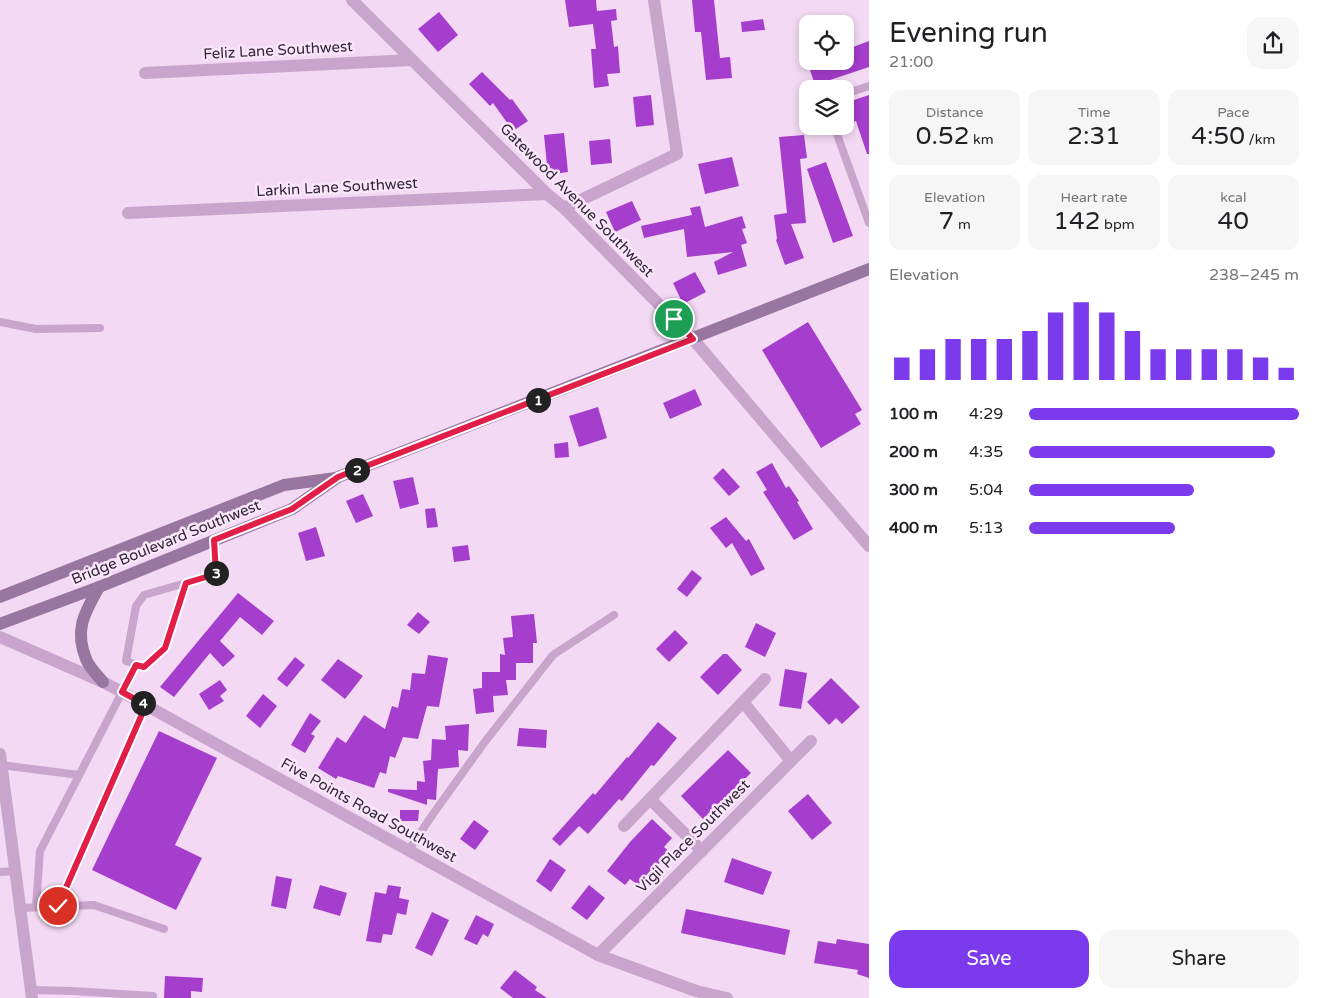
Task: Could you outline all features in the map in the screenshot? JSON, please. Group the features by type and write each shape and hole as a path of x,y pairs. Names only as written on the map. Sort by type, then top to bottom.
{"main road":[{"name":"Bridge Boulevard Southwest","path":"0,597 284,485 338,477 869,269"},
{"name":"Bridge Boulevard Southwest","path":"0,624 99,587 292,509 338,477"},
{"path":"99,587 84,614 80,634 86,660 102,682"}],"street":[{"name":"Gatewood Avenue Southwest","path":"352,0 564,208 693,339 869,546"},
{"path":"564,208 677,154 654,0"},
{"name":"Feliz Lane Southwest","path":"145,72 412,60"},
{"name":"Larkin Lane Southwest","path":"128,212 548,194"},
{"name":"Five Points Road Southwest","path":"0,637 122,692 598,955 696,995 728,998"},
{"path":"624,826 765,679"},
{"path":"743,702 791,761"},
{"name":"Vigil Place Southwest","path":"598,955 811,740"},
{"path":"1,760 4,816 16,872 31,994"},
{"path":"650,799 702,851"}],"lane":[{"path":"854,91 869,86"},
{"path":"837,135 869,223"},
{"path":"0,322 36,330 100,328"},
{"path":"186,583 165,648 144,667 126,661 136,606 144,595 216,574 214,540"},
{"path":"408,851 484,743 553,654 614,615"},
{"path":"36,907 40,851 136,665"},
{"path":"58,906 146,705"},
{"path":"1,760 79,775"},
{"path":"0,872 16,872"},
{"path":"20,908 94,905 164,929"},
{"path":"31,994 153,996 153,998"}],"building":[{"path":"565,0 596,0 597,11 616,9 617,20 611,21 614,47 618,46 620,73 607,74 609,86 594,88 591,49 596,49 593,24 569,27"},
{"path":"692,0 714,0 720,58 730,57 732,78 706,80 701,32 695,32"},
{"path":"439,12 458,35 438,52 418,29"},
{"path":"763,19 765,30 742,32 741,22"},
{"path":"869,41 869,67 830,80 813,80 810,70 854,70 854,47"},
{"path":"482,72 510,100 512,99 528,121 513,131 493,103 490,106 469,84"},
{"path":"651,95 654,125 636,127 633,97"},
{"path":"869,95 869,154 867,154 856,121 854,122 854,100"},
{"path":"564,133 568,172 548,175 544,135"},
{"path":"804,135 807,158 800,159 806,223 791,224 804,258 785,265 776,240 774,215 787,213 779,137"},
{"path":"610,139 612,163 591,165 589,141"},
{"path":"732,157 739,186 705,194 698,164"},
{"path":"826,162 853,236 833,243 807,169"},
{"path":"632,201 641,220 615,232 606,212"},
{"path":"700,206 705,227 742,216 746,228 742,229 747,243 741,245 747,266 718,275 714,262 733,252 687,257 684,229 644,238 641,226 692,215 690,208"},
{"path":"695,272 706,292 683,304 673,283"},
{"path":"808,322 862,410 855,414 861,424 821,448 762,350"},
{"path":"695,389 702,405 670,419 663,403"},
{"path":"598,407 607,438 579,447 569,416"},
{"path":"568,442 569,457 555,458 554,444"},
{"path":"772,463 786,488 789,486 799,501 797,502 813,529 794,540 763,492 767,490 756,472"},
{"path":"723,468 740,487 729,496 713,478"},
{"path":"413,477 419,504 400,509 393,481"},
{"path":"363,494 373,516 356,523 346,501"},
{"path":"435,508 438,527 427,528 425,509"},
{"path":"726,517 746,541 749,539 765,569 751,576 732,543 726,548 710,528"},
{"path":"316,527 325,556 306,561 298,533"},
{"path":"468,545 470,560 454,562 452,547"},
{"path":"692,570 702,578 687,597 677,589"},
{"path":"238,593 274,621 262,635 240,617 220,641 235,656 223,667 210,653 174,697 160,687"},
{"path":"418,612 430,622 419,634 407,625"},
{"path":"534,614 537,643 533,643 533,663 516,663 516,680 506,680 508,695 493,696 494,712 476,714 473,689 482,688 482,672 500,672 500,654 505,655 503,638 513,637 511,616"},
{"path":"756,623 776,633 765,657 745,647"},
{"path":"675,630 688,643 669,662 656,649"},
{"path":"723,654 727,654 742,670 718,695 700,677"},
{"path":"428,655 448,658 439,707 427,706 418,739 403,737 395,758 390,756 386,774 380,772 374,788 338,776 336,779 318,768 337,737 346,743 364,715 385,729 392,706 398,708 402,689 410,690 412,673 425,674"},
{"path":"295,657 305,665 287,687 277,679"},
{"path":"338,659 363,676 345,699 321,680"},
{"path":"785,669 807,673 801,709 779,706"},
{"path":"831,678 860,707 842,724 836,718 829,725 807,702"},
{"path":"220,680 227,690 220,696 224,701 209,710 199,694"},
{"path":"263,694 277,706 260,728 246,716"},
{"path":"310,713 321,721 311,734 315,736 305,753 291,745"},
{"path":"658,722 677,738 654,766 651,765 622,801 619,799 588,834 579,826 560,846 552,839 593,793 595,795"},
{"path":"469,724 468,751 458,750 459,767 438,769 436,800 427,799 427,805 388,792 388,789 417,790 417,781 425,782 423,761 431,760 432,739 446,740 445,726"},
{"path":"519,728 547,730 546,748 517,746"},
{"path":"159,731 217,758 175,845 202,858 176,910 92,870"},
{"path":"728,750 751,773 703,819 681,796"},
{"path":"808,794 832,823 812,840 788,811"},
{"path":"400,810 419,810 418,821 400,821"},
{"path":"652,819 672,838 664,847 670,852 657,866 655,865 638,885 630,879 625,885 607,871 630,842"},
{"path":"474,820 489,831 475,850 460,839"},
{"path":"732,858 772,872 763,895 724,882"},
{"path":"550,859 566,870 551,892 536,881"},
{"path":"276,876 292,879 286,909 271,906"},
{"path":"320,885 347,893 340,916 313,908"},
{"path":"388,885 401,887 399,898 409,900 406,915 397,913 392,935 383,934 381,943 366,941 375,892 386,894"},
{"path":"589,885 605,898 587,920 571,908"},
{"path":"686,909 790,930 785,955 681,933"},
{"path":"432,912 449,920 432,956 415,948"},
{"path":"476,915 494,924 488,937 483,934 477,945 464,939"},
{"path":"837,939 869,944 869,978 857,974 858,970 814,963 818,941 836,944"},
{"path":"515,970 537,987 535,990 547,998 513,998 500,988"},
{"path":"165,976 203,978 202,992 191,991 191,998 164,998"}],"route":[{"path":"58,906 146,705 122,692 136,665 144,667 165,648 186,583 216,574 214,540 292,509 338,477 693,339 674,319"}]}
